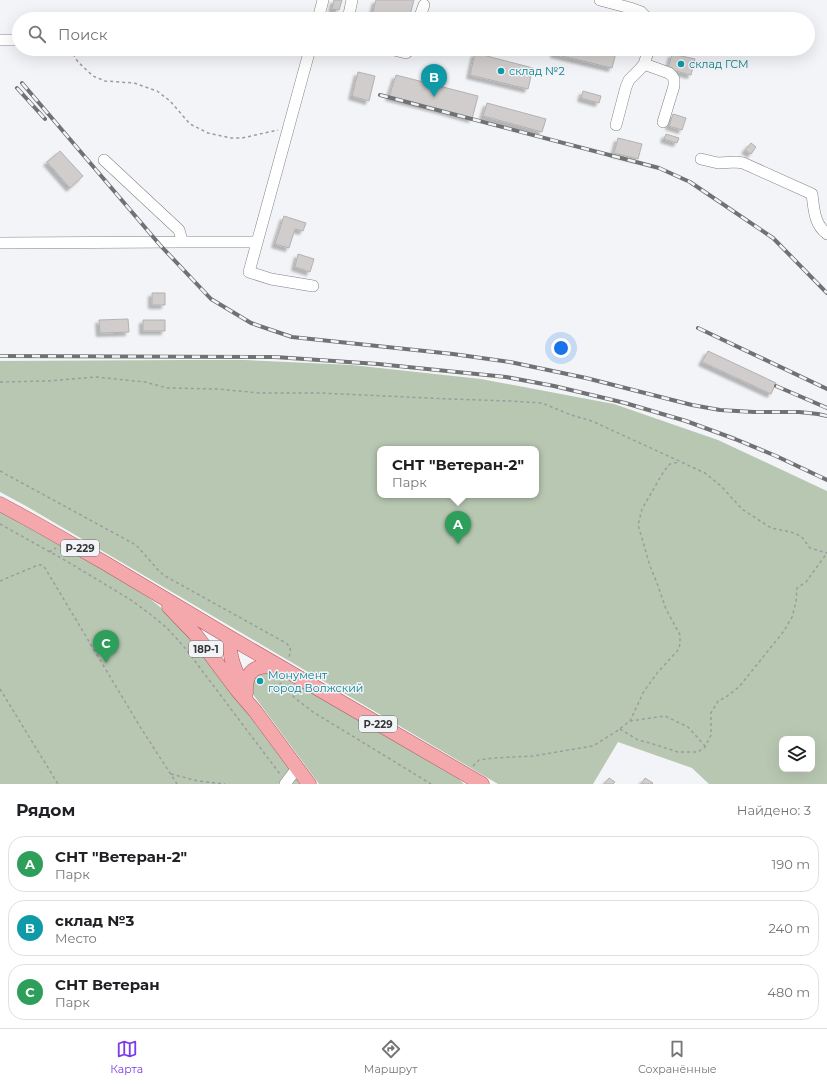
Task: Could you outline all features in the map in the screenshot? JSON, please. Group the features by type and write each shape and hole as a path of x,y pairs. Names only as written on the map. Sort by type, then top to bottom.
{"main road":[{"name":"Р-229","path":"2,505 153,591 229,642 282,667 474,781"},
{"name":"18Р-1","path":"153,591 195,634 309,784"},
{"path":"222,670 216,655 216,646 229,642"},
{"name":"18Р-1","path":"229,642 234,666 255,711"},
{"path":"246,693 246,682 251,672 262,666 282,667"}],"street":[{"path":"320,12 323,0"},
{"path":"349,12 352,0"},
{"path":"600,0 641,12"},
{"path":"422,12 424,5"},
{"path":"0,40 12,40"},
{"path":"308,56 249,272 271,279 313,286"},
{"path":"616,125 626,86 629,80 644,64 647,56"},
{"path":"644,64 669,73 674,79 674,86 664,122"},
{"path":"701,159 718,164 736,162 743,163 812,194 818,224 827,234"},
{"path":"104,160 178,230 182,242"},
{"path":"0,243 257,242"},
{"path":"285,783 298,768"}],"path":[{"path":"75,56 82,66 93,76 105,82 134,83 157,91 170,101 190,124 208,133 231,138 242,138 275,131 289,126"},
{"path":"0,382 96,378 145,382 167,388 217,389 260,393 320,393 542,403 571,415 592,421 705,473 721,486 742,509 771,528 791,532 801,536 810,548 827,553 806,582 797,588 796,602 792,617 784,631 739,688 718,701 712,713 712,735 706,746 698,752 678,752 638,740 620,729"},
{"path":"474,781 479,760 533,756 593,746 620,729 630,721 644,691 679,648 680,635 666,609 650,566 638,525 642,509 664,471 670,464 680,462"},
{"path":"0,471 136,545 165,576 286,643 290,646 291,650 289,657 276,677 277,680 295,698 313,712 431,784"},
{"path":"0,524 68,562 131,600 167,628 185,648 285,783"},
{"path":"0,581 38,565 42,565 45,568 139,725 177,784"},
{"path":"0,689 58,784"},
{"path":"630,721 665,716 688,727 706,746"},
{"path":"171,774 198,781 224,784"}],"green space":[{"path":"244,360 352,365 481,379 614,404 718,440 827,491 827,784 709,784 692,768 618,742 593,784 498,784 0,492 0,361"},
{"path":"0,511 72,551 149,598 165,611 194,641 300,784 0,784"},
{"path":"275,671 459,779 464,784 319,784 252,693 255,675"}],"building":[{"path":"334,0 342,0 339,10 332,9"},
{"path":"376,0 414,0 411,12 373,12"},
{"name":"склад №2","path":"474,56 487,56 533,68 528,89 470,75"},
{"path":"562,56 615,56 612,68"},
{"name":"склад ГСМ","path":"671,56 681,56 695,59 691,75 668,69"},
{"path":"358,72 375,76 369,101 352,96"},
{"path":"396,75 478,96 472,119 389,97"},
{"path":"583,91 601,96 599,103 581,98"},
{"path":"487,103 546,119 542,132 483,116"},
{"path":"673,114 686,118 682,130 669,126"},
{"path":"666,134 679,138 677,143 664,139"},
{"path":"618,138 642,144 638,159 614,153"},
{"path":"751,143 756,147 751,154 745,150"},
{"path":"60,151 83,176 70,188 47,162"},
{"path":"284,216 306,223 303,231 295,229 289,248 275,244"},
{"path":"298,254 314,259 310,272 295,267"},
{"path":"152,293 165,293 165,305 152,305"},
{"path":"128,319 129,332 100,333 99,320"},
{"path":"143,320 165,320 165,331 143,331"},
{"path":"708,351 776,383 771,394 702,362"},
{"path":"609,778 615,782 613,784 604,784"},
{"path":"645,778 653,783 642,783"}],"railway":[{"path":"22,83 160,245 211,299 251,323 292,337 453,354 510,362 586,378 692,405 720,410 799,412 827,416"},
{"path":"17,88 45,119"},
{"path":"380,95 659,168 690,182 773,238 827,293"},
{"path":"698,328 827,389"},
{"path":"0,356 275,357 378,364 506,377 554,386 625,403 686,421 776,456 827,480"},
{"path":"776,386 827,408"}],"place":[{"name":"склад ГСМ","path":"681,64"},
{"name":"склад №2","path":"501,71"},
{"name":"склад №3","path":"434,97"},
{"name":"СНТ \"Ветеран-2\"","path":"458,544"},
{"name":"СНТ Ветеран","path":"106,663"},
{"name":"Монумент город Волжский","path":"260,681"}]}
